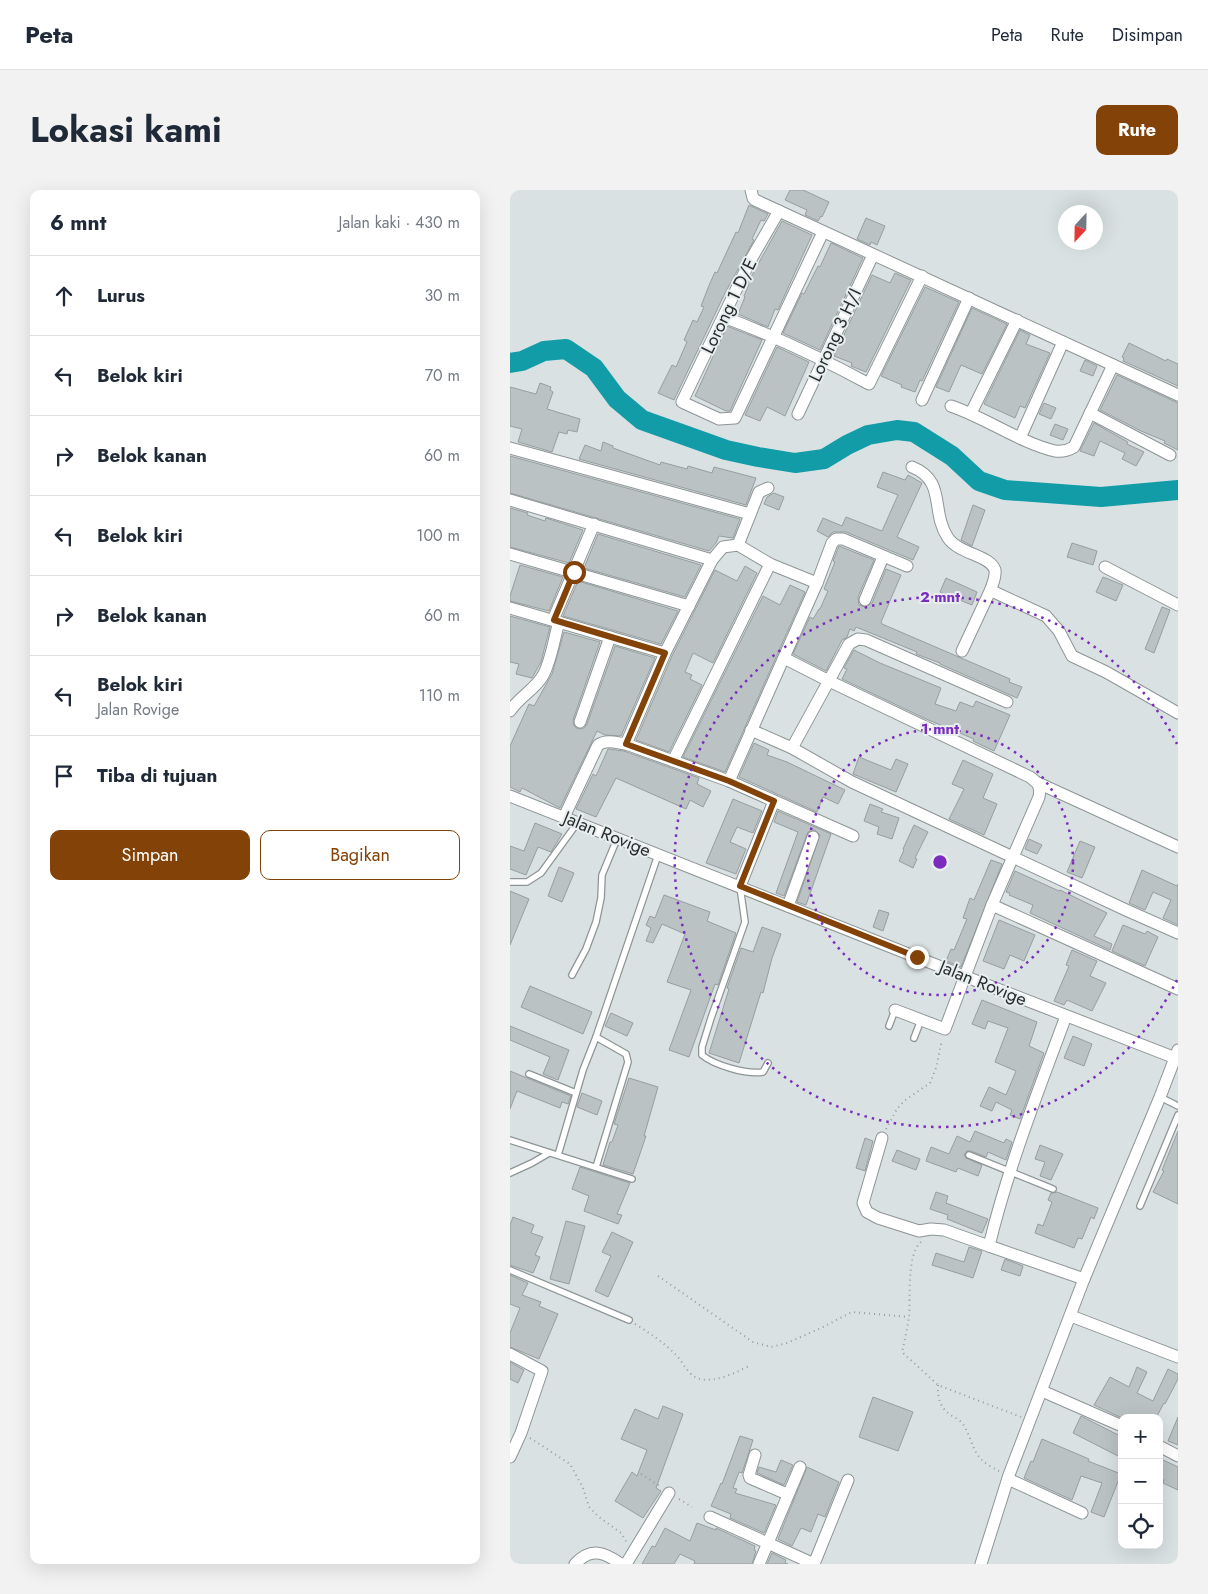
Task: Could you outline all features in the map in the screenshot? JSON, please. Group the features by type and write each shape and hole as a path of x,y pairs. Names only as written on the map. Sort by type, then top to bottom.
{"street":[{"path":"751,190 755,200 1178,395"},
{"name":"Lorong 1 D/E","path":"774,336 735,418 719,419 682,402 750,261 779,211"},
{"path":"774,336 823,232"},
{"name":"Lorong 3 H/I","path":"798,414 873,256"},
{"path":"724,317 774,336 824,359 869,384 922,276"},
{"path":"922,400 969,298"},
{"path":"971,413 1017,320"},
{"path":"1020,438 1063,342"},
{"path":"950,406 971,413 1020,438 1057,451 1070,449 1074,447 1113,364"},
{"path":"1090,413 1170,456"},
{"path":"510,448 750,514"},
{"path":"912,467 922,471 935,487 937,511 942,530 950,541 956,548 991,563 995,570 991,589 962,652"},
{"path":"738,545 759,492 768,488"},
{"path":"510,500 712,560"},
{"path":"510,711 518,700 536,685 543,676 556,621 594,524"},
{"path":"729,781 817,583 832,543 836,539 843,539 907,566"},
{"path":"626,744 665,653 712,560 723,548 738,545 770,564 817,583"},
{"path":"510,554 689,606"},
{"path":"865,600 883,557"},
{"path":"673,760 770,564"},
{"path":"1105,567 1178,605"},
{"path":"991,589 1008,600 1046,616 1056,627 1072,656 1106,672 1178,713"},
{"path":"510,608 665,653"},
{"path":"580,722 610,637"},
{"path":"792,748 849,644 858,639 866,640 1007,702"},
{"path":"784,658 1030,777 1038,783 1178,847"},
{"path":"751,730 792,748 852,782 1178,933"},
{"path":"564,817 598,745 603,742 610,742 626,744 729,781 853,836"},
{"path":"895,1010 945,1029 992,905 1039,797 1041,789 1038,783"},
{"name":"Jalan Rovige","path":"510,796 578,822 617,840 740,886 1066,1016 1177,1055"},
{"path":"740,886 774,801"},
{"path":"788,906 813,837"},
{"path":"992,905 1178,989"},
{"path":"989,1246 1010,1172 1066,1016"},
{"path":"981,1564 1009,1477 1084,1279 1177,1055"},
{"path":"882,1138 863,1203 867,1212 895,1224 919,1231 930,1229 944,1230 1084,1279"},
{"path":"1071,1316 1178,1357"},
{"path":"510,1354 542,1371 521,1433 510,1457"},
{"path":"1042,1391 1118,1424"},
{"path":"1163,1448 1178,1456"},
{"path":"755,1454 749,1474 750,1478 788,1494"},
{"path":"760,1564 800,1466"},
{"path":"1009,1477 1082,1513"},
{"path":"710,1517 814,1564 848,1480"},
{"path":"626,1564 669,1493"},
{"path":"575,1564 588,1553 598,1552 621,1564"}],"lane":[{"path":"510,882 527,882 541,873 578,822"},
{"path":"572,975 586,949 596,922 602,898 602,875 617,840"},
{"path":"558,1154 583,1070 658,855"},
{"path":"740,886 745,922 711,1018 702,1047 702,1055 709,1061 753,1074 762,1072 768,1063"},
{"path":"888,1026 895,1010"},
{"path":"914,1038 920,1020"},
{"path":"596,1036 626,1054 628,1062 596,1167"},
{"path":"529,1074 576,1093"},
{"path":"1160,1097 1178,1106"},
{"path":"1140,1206 1178,1115"},
{"path":"510,1140 632,1179"},
{"path":"510,1173 549,1153"},
{"path":"969,1154 1053,1189"},
{"path":"510,1270 629,1320"}],"path":[{"path":"882,1138 897,1109 904,1101 930,1083 936,1068 945,1029"},
{"path":"930,1229 927,1236 916,1246 912,1262 909,1317 902,1352 938,1385 1030,1420"},
{"path":"658,1276 753,1342 771,1347 787,1343 852,1312 909,1317"},
{"path":"629,1320 658,1338 679,1358 691,1375 702,1379 715,1380 751,1366"},
{"path":"938,1385 937,1395 944,1410 962,1422 978,1457 986,1465 1009,1477"},
{"path":"521,1433 570,1464 583,1488 589,1507 621,1533 632,1552"}],"building":[{"path":"790,190 803,190 829,202 822,217 818,221 805,215 807,210 785,200"},
{"path":"749,205 768,214 764,221 761,220 752,239 754,240 725,293 674,400 658,393 672,365 676,367 687,342 684,340 693,320 697,322 704,307 701,306 710,283 715,272 717,273 736,232 738,233"},
{"path":"866,218 885,226 877,245 871,242 870,245 857,239"},
{"path":"782,221 812,235 778,310 775,309 768,327 738,314 749,284 747,284"},
{"path":"831,243 863,258 820,350 783,333 802,293 804,294 818,266 820,267"},
{"path":"895,273 911,280 866,372 851,366 852,363 834,356 872,275 890,283"},
{"path":"925,287 959,302 915,392 881,376"},
{"path":"972,308 1007,324 982,374 961,365 949,392 936,387"},
{"path":"727,326 762,340 730,411 726,411 695,396"},
{"path":"1020,330 1030,335 1026,344 1050,353 1025,408 1020,406 1015,418 984,404"},
{"path":"1129,343 1166,361 1167,359 1178,364 1178,386 1123,361 1124,358 1122,357"},
{"path":"777,347 809,362 785,416 767,407 760,421 745,415"},
{"path":"1085,360 1097,366 1093,376 1080,371"},
{"path":"1117,375 1178,403 1178,450 1164,443 1165,441 1100,410"},
{"path":"540,383 551,387 550,390 553,392 547,409 580,419 577,432 568,430 567,434 559,432 552,452 518,442 522,429 510,426 510,387 536,394"},
{"path":"1044,403 1056,408 1051,419 1039,414"},
{"path":"1094,423 1128,442 1127,444 1144,452 1136,466 1122,459 1125,453 1100,441 1094,456 1080,451"},
{"path":"1055,424 1068,429 1063,440 1050,435"},
{"path":"603,442 613,446 613,448 660,465 661,462 687,469 688,466 712,473 714,467 756,478 746,505 579,459 585,445 601,451"},
{"path":"510,456 740,519 733,538 719,536 709,551 510,493"},
{"path":"883,472 905,480 908,475 922,483 897,537 919,547 913,560 846,532 833,532 828,537 817,531 823,518 842,526 846,517 882,531 898,495 877,487"},
{"path":"774,493 784,497 779,510 764,504 767,497"},
{"path":"973,505 985,510 972,546 961,540"},
{"path":"510,508 528,513 527,515 545,521 546,518 583,530 569,563 510,547"},
{"path":"598,534 701,565 685,597 584,568"},
{"path":"1072,543 1097,551 1093,565 1067,557"},
{"path":"839,546 874,560 858,597 859,605 865,607 872,603 886,569 901,575 881,622 882,624 1010,679 1009,682 1022,687 1017,698 916,654 917,652 856,627 854,631 850,629 847,637 842,640 826,671 793,654 810,617 813,619 820,609 828,591 824,589"},
{"path":"520,565 563,577 549,611 510,601"},
{"path":"745,566 757,573 713,663 693,653 685,672 692,675 690,679 702,685 669,752 636,740 672,656 715,570 737,581"},
{"path":"1103,577 1123,585 1116,601 1096,592"},
{"path":"946,578 977,592 972,605 940,592"},
{"path":"578,581 678,611 661,644 563,616"},
{"path":"790,585 805,592 725,772 683,757 763,596 780,605"},
{"path":"1162,607 1170,610 1154,653 1145,649"},
{"path":"510,616 550,627 541,662 532,678 516,674 519,664 510,662"},
{"path":"564,632 600,642 573,720 574,726 578,729 584,728 587,724 615,646 655,658 621,736 605,735 597,731 560,808 522,788 520,792 510,787 510,746 529,704 534,706 552,674"},
{"path":"854,650 880,663 941,688 935,704 956,711 960,702 973,707 976,701 1010,715 994,751 973,741 974,739 926,719 842,679 847,669 844,668"},
{"path":"754,743 769,750 767,755 787,762 845,790 838,804 823,797 817,812 739,777"},
{"path":"608,749 624,751 699,778 697,784 711,791 703,807 690,800 686,809 616,778 596,817 576,809 593,774 596,776"},
{"path":"859,757 891,770 896,759 908,764 896,792 853,774"},
{"path":"963,760 993,774 983,798 997,804 984,835 949,819 964,789 952,784"},
{"path":"733,799 762,811 753,833 737,827 730,842 746,849 736,874 706,863"},
{"path":"870,804 883,809 881,812 899,818 892,839 877,834 879,827 864,821"},
{"path":"778,811 831,834 806,905 797,902 820,835 815,830 808,832 784,896 776,893 798,832 774,822"},
{"path":"535,823 562,834 551,852 538,847 526,875 510,869 510,846 524,851"},
{"path":"914,825 928,832 915,858 917,859 913,868 899,861"},
{"path":"1029,839 1042,845 1037,854 1025,849"},
{"path":"1080,841 1095,847 1082,878 1067,872"},
{"path":"991,860 1002,864 961,967 946,961 951,949 954,950 967,919 963,918 970,898 974,900"},
{"path":"559,867 574,873 562,902 548,896"},
{"path":"1142,870 1177,886 1178,884 1178,925 1163,918 1171,900 1153,892 1145,910 1129,903"},
{"path":"1015,871 1107,913 1094,936 1112,944 1110,950 1030,913 1033,905 1006,892"},
{"path":"510,891 529,899 510,945"},
{"path":"664,895 710,912 707,921 736,933 718,985 715,984 689,1057 669,1050 691,990 667,982 685,934 662,924 653,943 646,941 651,928 646,925 650,916 655,918"},
{"path":"879,910 889,913 883,931 873,927"},
{"path":"999,920 1035,935 1024,961 1010,955 1004,969 983,961"},
{"path":"1123,925 1145,934 1147,931 1158,937 1145,966 1112,951"},
{"path":"762,927 781,934 739,1063 709,1053 729,989 727,988 741,948 753,952"},
{"path":"1072,950 1097,961 1090,976 1106,983 1092,1011 1067,1000 1064,1005 1054,1001 1069,966 1066,965"},
{"path":"530,986 592,1012 583,1034 521,1007"},
{"path":"982,1000 1037,1022 1029,1046 1044,1053 1020,1119 1010,1115 1012,1110 996,1102 992,1111 980,1106 989,1087 1006,1095 1016,1071 995,1062 1008,1028 988,1021 985,1029 972,1024"},
{"path":"611,1013 633,1023 627,1036 605,1026"},
{"path":"510,1026 569,1050 558,1080 543,1074 550,1057 510,1040"},
{"path":"1073,1036 1092,1044 1084,1066 1064,1058"},
{"path":"510,1071 571,1096 568,1104 562,1102 560,1108 517,1091 510,1109"},
{"path":"629,1078 658,1087 644,1136 646,1136 633,1174 603,1165 610,1142 612,1142 618,1125 614,1124"},
{"path":"582,1093 602,1101 597,1115 577,1107"},
{"path":"975,1131 1004,1143 1006,1139 1012,1142 1006,1160 988,1152 986,1157 967,1151 964,1155 966,1158 982,1165 978,1176 958,1168 956,1172 926,1161 931,1147 949,1154 957,1136 970,1142"},
{"path":"1178,1131 1178,1204 1153,1192 1164,1171 1162,1170"},
{"path":"865,1138 873,1141 865,1171 856,1168"},
{"path":"1040,1145 1063,1154 1051,1180 1040,1176 1045,1162 1035,1159"},
{"path":"897,1150 920,1159 916,1170 892,1161"},
{"path":"580,1167 630,1183 617,1214 622,1215 618,1224 584,1211 589,1196 572,1189"},
{"path":"936,1192 948,1196 946,1203 988,1219 982,1233 947,1219 948,1215 930,1209"},
{"path":"1057,1192 1098,1208 1094,1219 1091,1217 1082,1239 1078,1238 1074,1248 1035,1233 1038,1224 1043,1226 1052,1202 1048,1200 1051,1193"},
{"path":"513,1217 534,1225 531,1233 543,1237 535,1255 540,1257 533,1273 510,1265 510,1225"},
{"path":"566,1221 585,1226 569,1284 550,1279"},
{"path":"612,1232 633,1242 608,1297 595,1291 611,1256 602,1252"},
{"path":"969,1247 982,1251 973,1278 932,1265 936,1253 964,1262"},
{"path":"1005,1259 1023,1266 1020,1276 1001,1270"},
{"path":"510,1275 528,1283 522,1295 541,1302 539,1306 558,1314 539,1359 510,1347 510,1333 520,1308 510,1304"},
{"path":"510,1362 524,1370 518,1383 510,1379"},
{"path":"1137,1367 1147,1372 1137,1393 1153,1401 1168,1369 1178,1374 1178,1379 1158,1414 1118,1414 1118,1416 1094,1405 1110,1377 1129,1387"},
{"path":"873,1397 913,1412 898,1451 859,1437"},
{"path":"663,1406 683,1414 656,1488 661,1491 643,1518 615,1501 632,1472 637,1476 647,1450 621,1439 635,1409 658,1419"},
{"path":"1081,1416 1118,1435 1118,1456 1073,1433"},
{"path":"1178,1417 1178,1445 1168,1441"},
{"path":"740,1436 753,1440 742,1473 739,1472 733,1488 737,1489 735,1493 776,1505 764,1533 730,1518 731,1514 711,1506 722,1484"},
{"path":"1042,1439 1118,1473 1118,1482 1104,1517 1091,1512 1102,1483 1081,1476 1072,1500 1024,1478 1031,1461 1033,1462"},
{"path":"781,1460 793,1465 784,1485 757,1473 759,1467 776,1472"},
{"path":"1163,1460 1178,1467 1178,1490 1163,1483"},
{"path":"807,1467 839,1482 825,1517 818,1514 811,1532 801,1528 792,1546 778,1539"},
{"path":"697,1523 716,1530 716,1528 755,1546 754,1550 756,1551 752,1564 694,1564 695,1561 680,1554 674,1564 642,1564 652,1546 655,1547 665,1528 690,1541"},
{"path":"772,1553 786,1560 785,1563 788,1564 767,1564"}],"waterway":[{"path":"510,363 522,361 544,351 566,349 594,368 617,399 642,420 726,450 758,457 795,463 824,459 868,435 897,430 914,432 952,456 979,481 1005,490 1101,497 1178,490"}],"route":[{"path":"574,572 554,620 665,653 626,744 729,781 774,801 740,886 917,957"}]}
